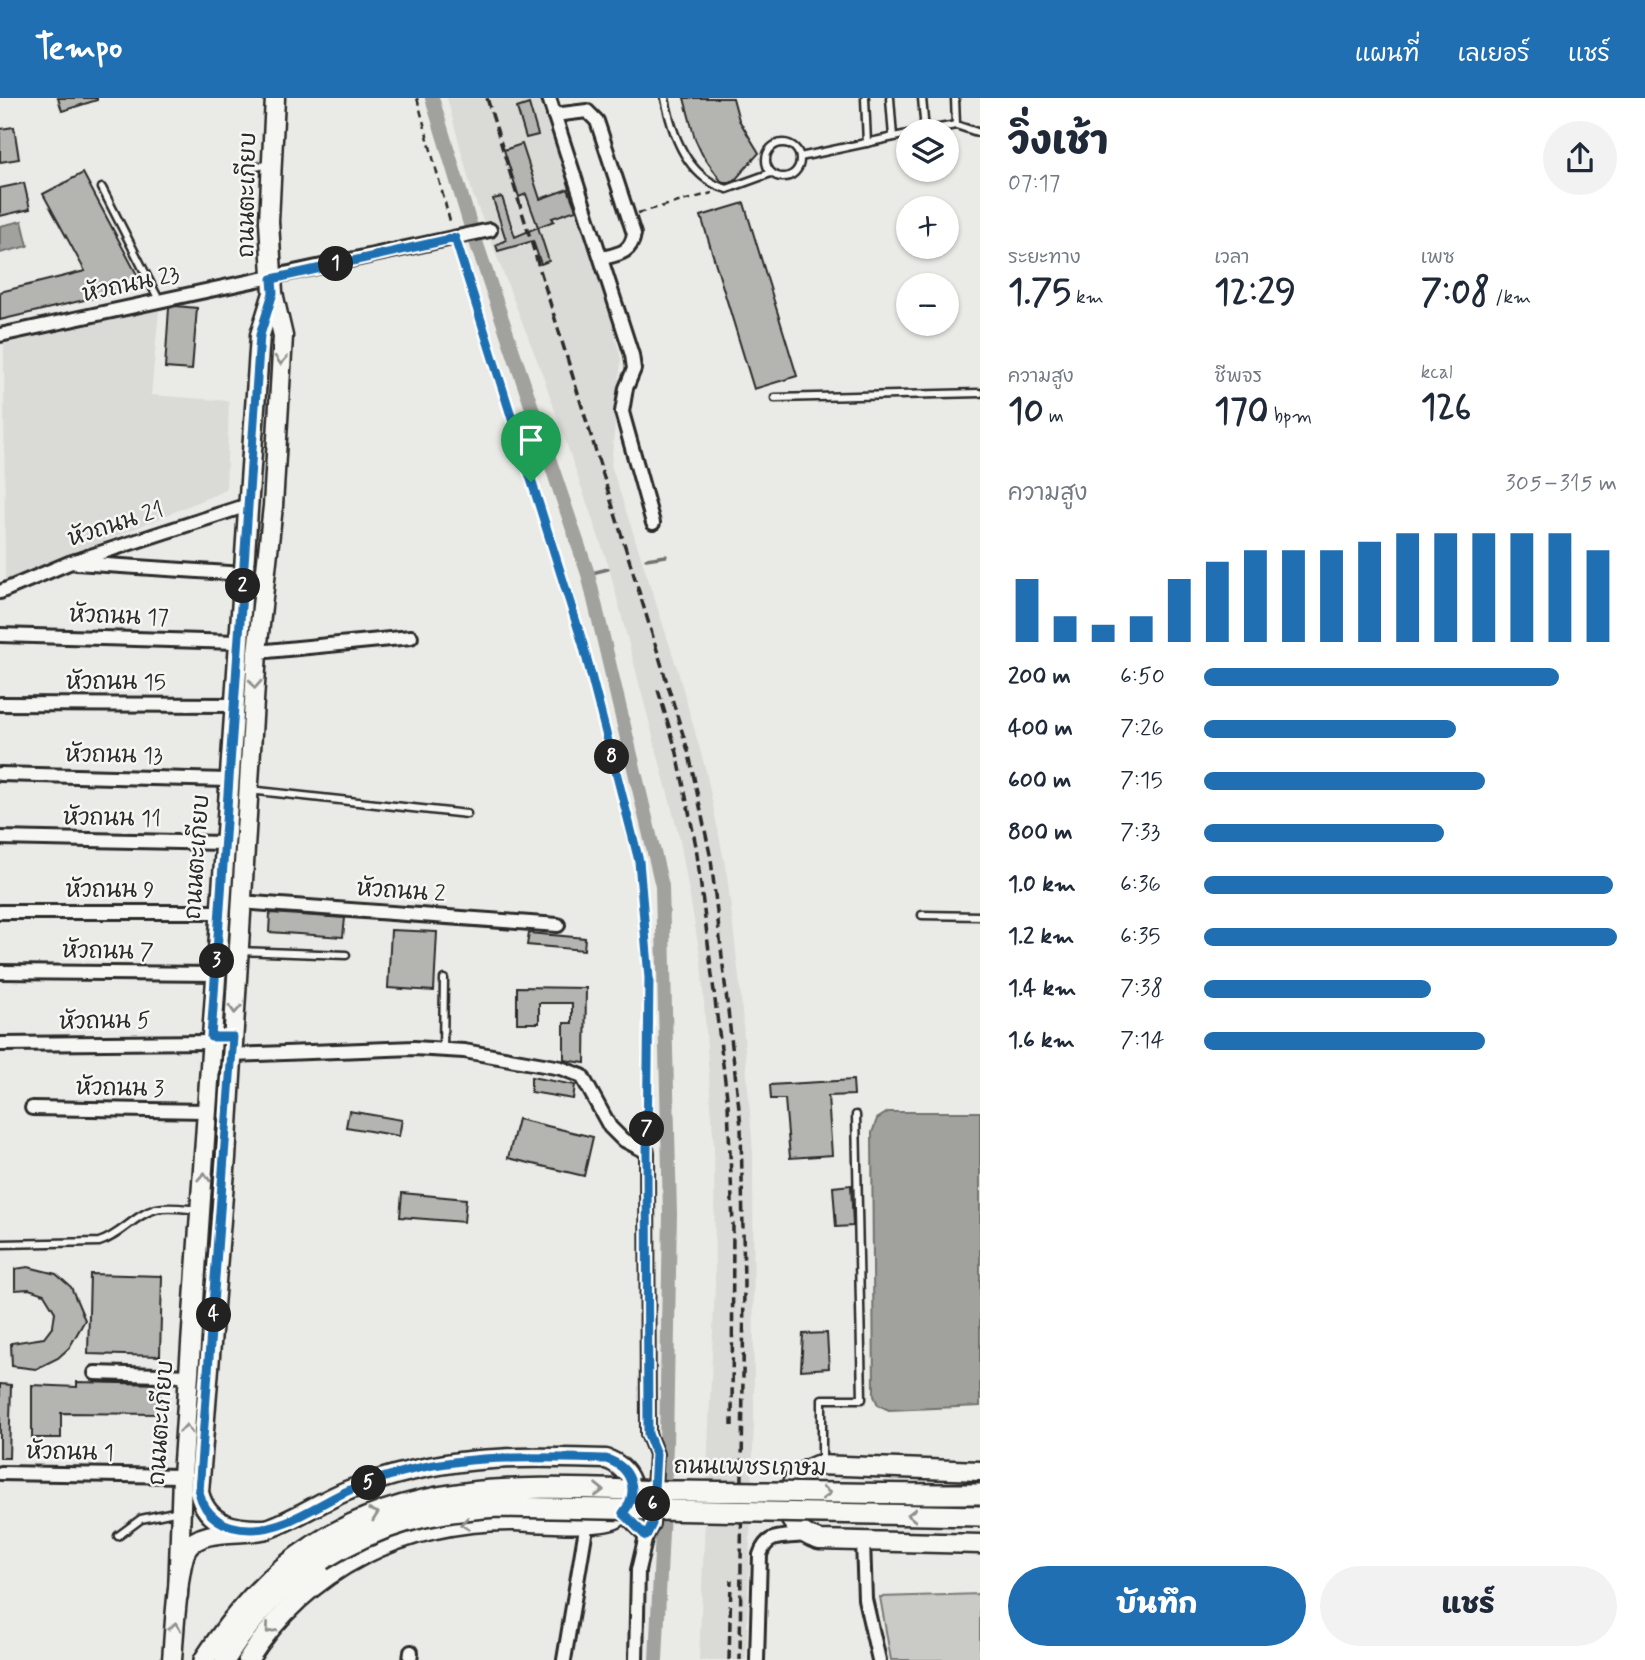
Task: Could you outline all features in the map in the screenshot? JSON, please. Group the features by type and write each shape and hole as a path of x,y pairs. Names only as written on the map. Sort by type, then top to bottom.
{"main road":[{"name":"ถนนเพชรเกษม","path":"204,1660 228,1623 265,1582 318,1552 367,1516 413,1500 495,1489 980,1494"},
{"name":"ถนนเพชรเกษม","path":"225,1660 238,1638 273,1596 318,1552 405,1521 471,1509 980,1516"}],"street":[{"name":"ถนนตะเกียบ","path":"267,1528 234,1528 221,1523 208,1514 199,1492 233,1046 257,652 273,506 283,336 272,286 269,221 275,98"},
{"path":"549,98 632,355 634,369 626,388 622,412 653,523"},
{"path":"554,115 587,111 597,121 634,234 632,245 625,252 602,258"},
{"name":"หัวถนน 23","path":"0,335 159,300 272,286 490,230"},
{"name":"ถนนตะเกียบ","path":"178,1595 182,1476 202,1210 237,642 260,335 272,286"},
{"path":"248,505 273,506"},
{"name":"หัวถนน 21","path":"0,592 69,563 248,505"},
{"path":"69,563 244,574"},
{"path":"241,601 263,603"},
{"name":"หัวถนน 17","path":"0,635 237,642"},
{"path":"257,652 411,637"},
{"name":"หัวถนน 15","path":"0,704 233,705"},
{"name":"หัวถนน 13","path":"0,774 228,780"},
{"name":"หัวถนน 11","path":"0,838 223,843"},
{"name":"หัวถนน 2","path":"240,902 558,925"},
{"name":"หัวถนน 9","path":"0,912 219,912"},
{"name":"หัวถนน 7","path":"0,972 216,974"},
{"path":"211,1039 233,1046 464,1051 576,1072 588,1085 610,1127 622,1139 647,1152 648,1434 656,1454 652,1524 646,1536 638,1570 636,1660"},
{"name":"หัวถนน 5","path":"0,1044 211,1039"},
{"name":"หัวถนน 3","path":"32,1108 207,1111"},
{"path":"95,1373 191,1376"},
{"path":"172,1660 178,1595 186,1551 194,1542 213,1534 232,1535 267,1528 347,1491 398,1473 451,1462 512,1456 606,1459 616,1462 630,1476 633,1486 629,1506 623,1513 606,1522 496,1521 459,1525 416,1532 375,1547 327,1576 289,1608 248,1660"},
{"path":"803,1535 789,1518 786,1509 789,1489 805,1469 822,1465 980,1471"},
{"name":"หัวถนน 1","path":"0,1473 182,1476"},
{"path":"623,1513 646,1536"},
{"path":"564,1660 587,1522"},
{"path":"757,1660 760,1555 764,1543 770,1539 803,1535 818,1539 980,1544"},
{"path":"863,1541 865,1599 878,1660"}],"lane":[{"path":"665,98 673,128 688,161 706,181 727,189 771,173"},
{"path":"865,98 867,143"},
{"path":"890,98 893,137"},
{"path":"922,98 923,119"},
{"path":"955,98 956,119"},
{"path":"959,126 980,133"},
{"path":"800,157 896,136"},
{"path":"784,143 794,148 800,157 799,167 791,175 781,178 771,173 766,164 766,154 774,146 784,143"},
{"path":"247,169 271,164"},
{"path":"102,188 159,300"},
{"path":"775,398 980,393"},
{"path":"248,790 467,814"},
{"path":"922,915 980,916"},
{"path":"239,951 346,955"},
{"path":"443,1050 444,979"},
{"path":"822,1465 822,1399 862,1399 856,1115"},
{"path":"0,1244 99,1242 108,1240 135,1219 159,1208 202,1210"},
{"path":"118,1536 141,1520 181,1511"}],"path":[{"path":"417,98 455,238 583,644 639,861 649,978 647,1152"},
{"path":"628,216 727,189"}],"shaded area":[{"path":"447,98 543,98 607,302 621,360 611,465 677,668 706,771 727,875 740,986 753,1153 754,1420 746,1660 699,1660 715,1284 714,1148 701,960 680,840 608,564 542,373 473,195"},
{"path":"22,221 28,246 0,253 0,226"},
{"path":"159,310 151,395 229,401 226,490 5,583 4,344"},
{"path":"888,1112 980,1112 980,1406 889,1410 878,1405 874,1396 872,1133 877,1119"},
{"path":"980,1594 980,1660 891,1660 880,1597"}],"building":[{"path":"58,98 97,98 97,100 62,111"},
{"path":"684,98 733,98 739,120 759,153 735,180 727,183 721,181 702,154"},
{"path":"529,104 538,135 526,138 517,108"},
{"path":"14,127 19,159 0,162 0,129"},
{"path":"522,144 540,199 568,189 576,210 552,218 554,221 538,227 526,194 519,197 504,150"},
{"path":"83,173 143,286 0,320 0,292 85,271 43,194"},
{"path":"24,183 30,209 0,216 0,188"},
{"path":"502,197 515,237 538,227 549,261 541,264 533,241 498,251 496,245 506,240 493,199"},
{"path":"744,203 797,376 754,389 701,216"},
{"path":"169,308 197,308 192,370 165,368"},
{"path":"270,913 345,918 343,937 269,932"},
{"path":"391,930 437,932 434,991 388,988"},
{"path":"529,933 585,938 584,950 527,945"},
{"path":"517,987 586,988 585,1063 564,1060 564,1023 572,1023 572,1003 539,1003 539,1023 517,1023"},
{"path":"531,1077 575,1085 573,1099 531,1092"},
{"path":"853,1080 854,1095 828,1096 832,1155 790,1158 785,1099 771,1099 770,1085"},
{"path":"349,1111 402,1120 399,1136 346,1127"},
{"path":"518,1119 593,1137 584,1176 508,1158"},
{"path":"851,1185 853,1226 836,1227 833,1187"},
{"path":"402,1193 466,1199 464,1222 400,1217"},
{"path":"28,1267 56,1274 71,1287 85,1320 69,1348 58,1358 36,1369 12,1366 11,1343 44,1338 53,1326 55,1312 44,1294 29,1289 15,1290 15,1269"},
{"path":"90,1274 162,1276 160,1356 88,1354"},
{"path":"827,1333 829,1368 801,1370 803,1334"},
{"path":"77,1382 161,1384 160,1414 61,1413 61,1438 32,1438 32,1385 77,1387"},
{"path":"0,1384 11,1385 9,1458 0,1458"}],"waterway":[{"path":"432,98 470,224 588,574 662,886 670,1213 666,1445 656,1660"},
{"path":"646,559 666,556"},
{"path":"588,574 608,569"}],"railway":[{"path":"487,98 689,754 711,859 741,1126 744,1283 740,1660"},
{"path":"658,690 677,753 696,846 728,1105 733,1225 732,1426"},
{"path":"729,1660 731,1580"}],"route":[{"path":"455,238 531,482 583,644 639,861 649,978 648,1434 656,1454 652,1524 646,1536 623,1513 629,1506 633,1486 630,1476 616,1462 606,1459 512,1456 451,1462 398,1473 347,1491 290,1520 267,1528 234,1528 208,1514 199,1492 222,1216 233,1037 211,1037 260,335 273,293 272,279 455,238"}]}
